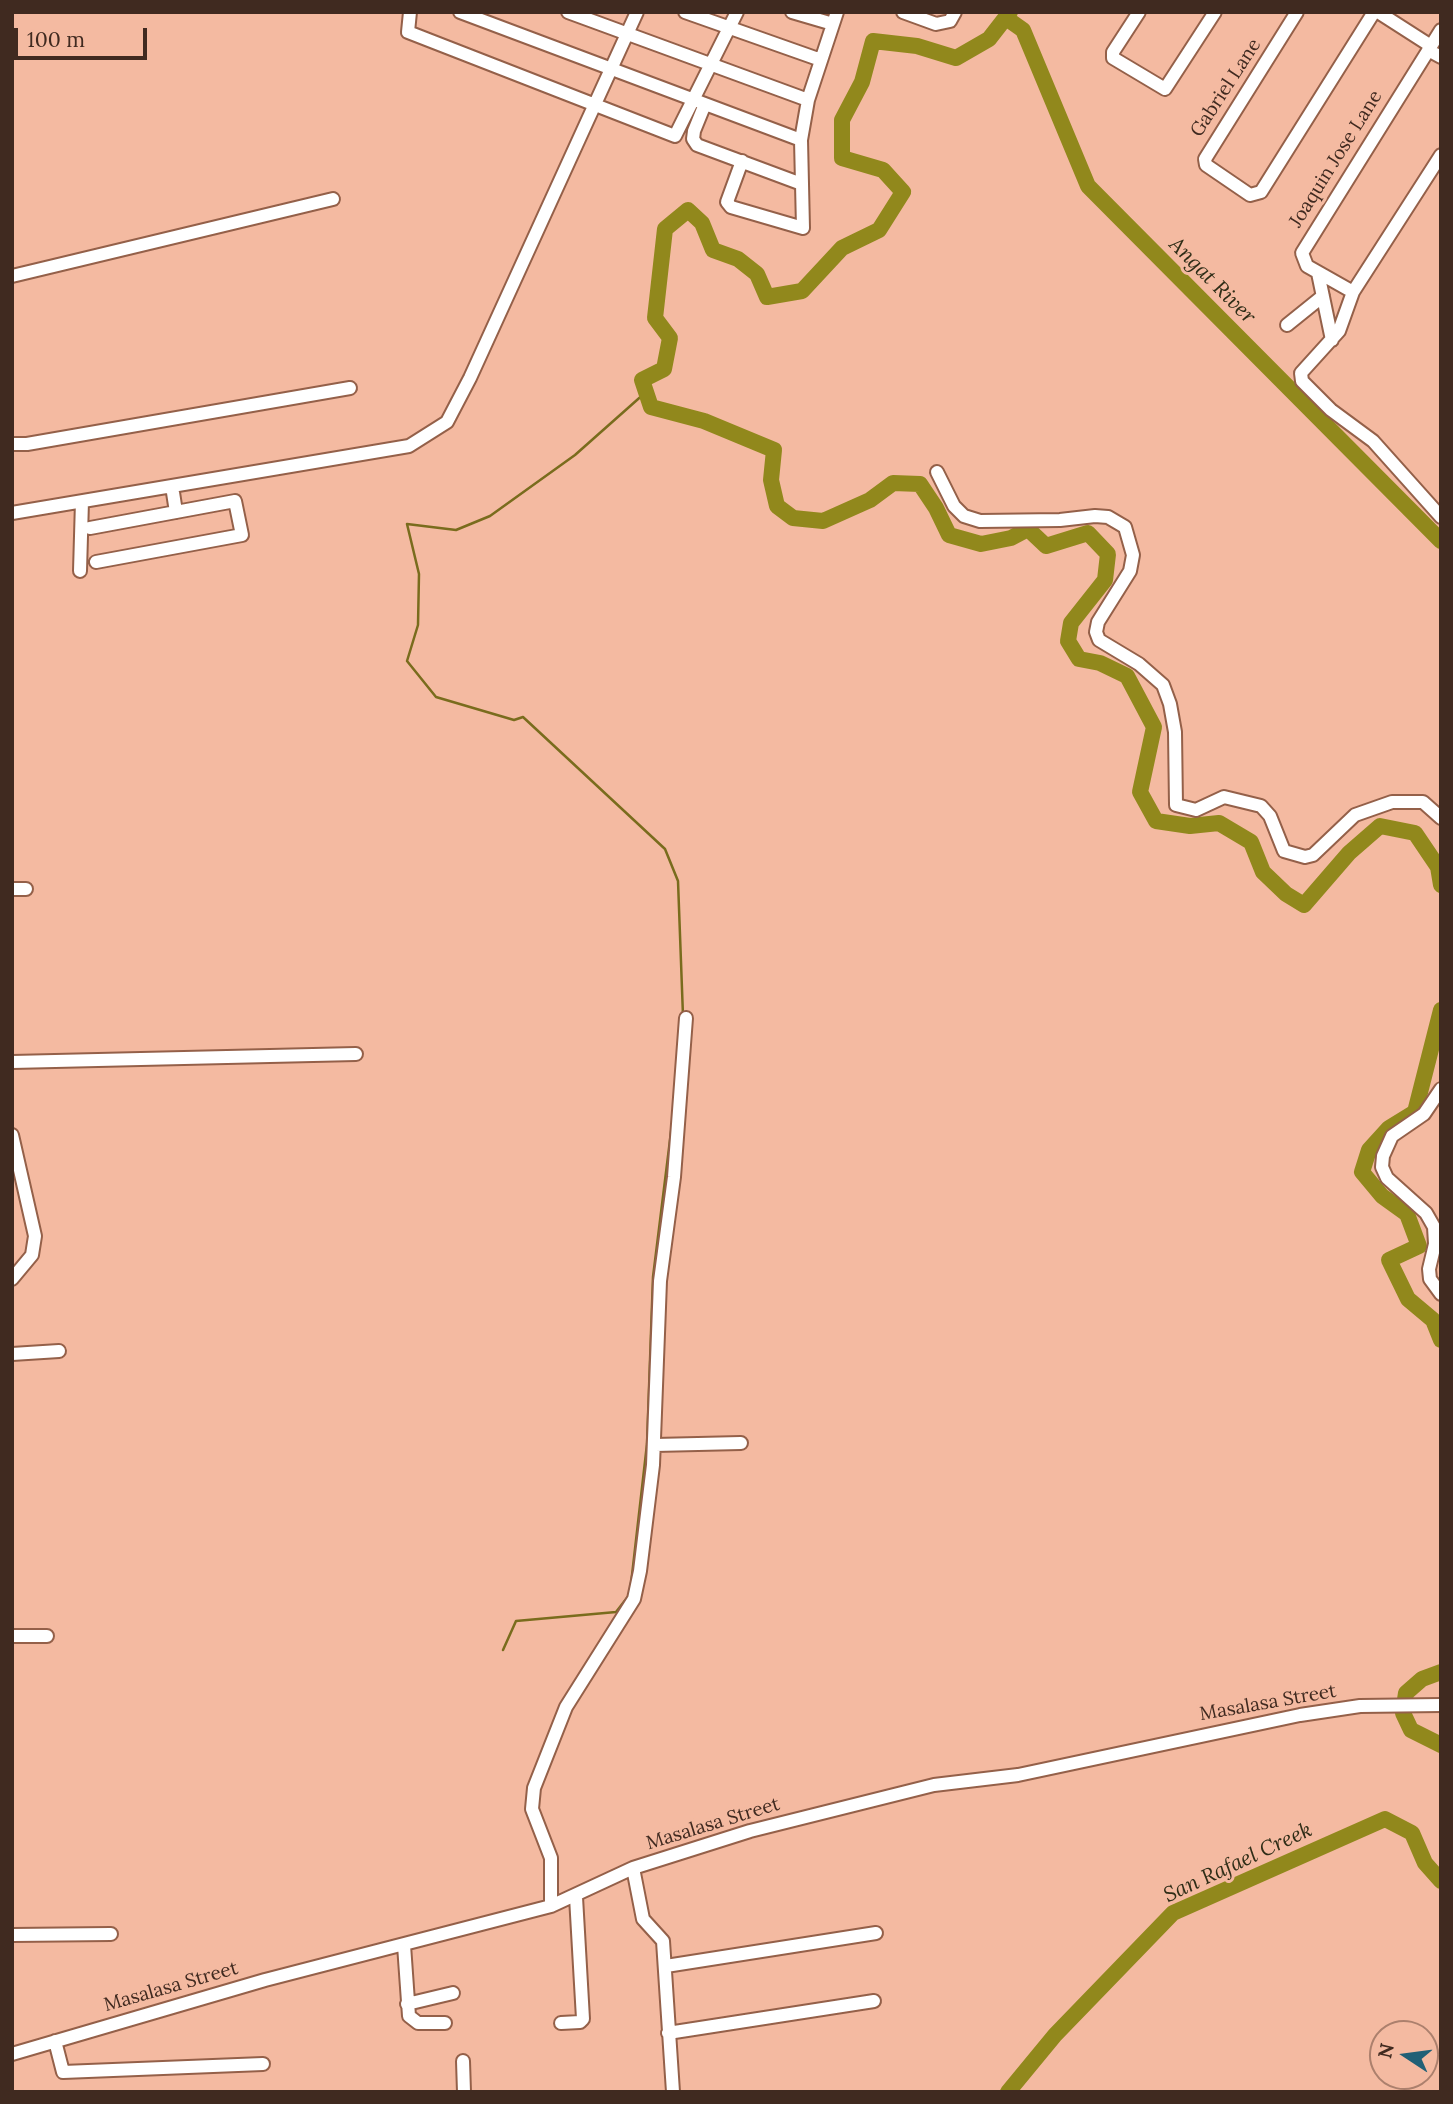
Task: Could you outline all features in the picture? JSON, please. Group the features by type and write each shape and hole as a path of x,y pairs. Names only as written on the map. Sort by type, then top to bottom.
{"street":[{"path":"410,12 408,32 675,136 737,12"},
{"path":"460,12 801,140"},
{"path":"568,12 808,100"},
{"path":"12,513 409,446 447,422 637,12"},
{"path":"685,12 821,60"},
{"path":"742,162 727,202 731,207 803,228 799,183 801,140 808,100 835,18 792,12"},
{"path":"903,12 936,24 950,21 954,12"},
{"path":"1139,12 1113,52 1113,58 1161,89 1169,85 1215,12"},
{"name":"Gabriel Lane","path":"1297,12 1205,159 1206,165 1250,195 1261,192 1376,12"},
{"path":"1376,12 1441,57"},
{"name":"Joaquin Jose Lane","path":"1318,273 1303,260 1305,245 1441,30"},
{"path":"705,104 693,139 697,145 799,183"},
{"path":"1441,155 1353,292 1347,313 1332,340 1306,364 1301,373 1302,381 1331,410 1373,441 1441,517"},
{"path":"12,276 332,199"},
{"path":"1318,273 1353,292"},
{"path":"1318,273 1332,340"},
{"path":"1287,325 1323,296"},
{"path":"12,444 66,438 350,388"},
{"path":"937,472 954,506 964,516 980,521 1060,520 1095,516 1108,517 1125,527 1133,555 1130,570 1098,622 1096,632 1098,640 1139,664 1163,685 1175,732 1176,805 1196,810 1224,797 1261,806 1270,817 1284,851 1305,857 1312,855 1355,815 1392,802 1423,803 1441,818"},
{"path":"172,486 176,512"},
{"path":"80,571 82,501"},
{"path":"90,528 235,501 242,535 96,562"},
{"path":"551,1906 551,1858 533,1809 534,1787 566,1707 634,1599 655,1445 660,1281 682,1148 686,1018"},
{"path":"12,1062 356,1054"},
{"path":"1441,1089 1424,1114 1392,1136 1382,1156 1382,1167 1387,1178 1426,1213 1434,1227 1435,1244 1429,1269 1430,1279 1441,1294"},
{"path":"12,1135 35,1236 32,1255 12,1279"},
{"path":"12,1354 59,1351"},
{"path":"655,1445 741,1443"},
{"path":"12,1636 47,1636"},
{"name":"Masalasa Street","path":"12,2054 265,1980 551,1906 576,1897 633,1868 750,1831 934,1784 1018,1775 1300,1715 1360,1706 1441,1705"},
{"path":"633,1868 643,1919 661,1936 666,1966 673,2092"},
{"path":"561,2023 580,2022 583,2019 576,1897"},
{"path":"666,1966 876,1933"},
{"path":"12,1935 111,1934"},
{"path":"404,1945 407,2004 411,2020 445,2023"},
{"path":"407,2004 453,1993"},
{"path":"668,2033 874,2001"},
{"path":"55,2041 63,2072 263,2064"},
{"path":"463,2061 464,2092"}],"waterway":[{"name":"San Rafael Creek","path":"1010,12 989,39 956,58 917,46 873,41 862,82 842,120 842,158 883,170 903,192 879,230 842,248 802,291 767,297 757,274 738,259 713,250 702,223 688,210 665,229 655,318 670,338 664,369 642,380 651,407 704,421 774,450 771,480 777,506 793,518 823,521 870,500 893,483 920,484 949,535 981,544 1011,538 1028,529 1046,546 1088,533 1108,554 1105,580 1071,623 1068,641 1079,659 1100,663 1127,676 1154,727 1140,792 1156,821 1190,826 1219,823 1251,842 1263,872 1286,894 1304,905 1349,853 1380,826 1415,833 1438,867 1441,885"},
{"name":"Angat River","path":"1006,18 1023,30 1088,186 1441,541"},
{"path":"646,392 575,455 490,516 456,530 407,524 419,574 418,625 407,661 436,697 514,720 523,717 665,849 678,881 683,1016"},
{"name":"San Rafael Creek","path":"1441,1010 1415,1112 1389,1128 1369,1150 1362,1172 1382,1196 1407,1214 1419,1246 1389,1260 1408,1299 1433,1320 1441,1340"},
{"path":"631,1584 647,1444 653,1277 672,1124"},
{"path":"503,1650 516,1621 616,1612 630,1594"},
{"name":"San Rafael Creek","path":"1441,1672 1422,1679 1406,1693 1403,1713 1411,1730 1441,1745"},
{"name":"San Rafael Creek","path":"1008,2092 1055,2035 1173,1913 1385,1819 1412,1833 1425,1863 1441,1881"}]}
